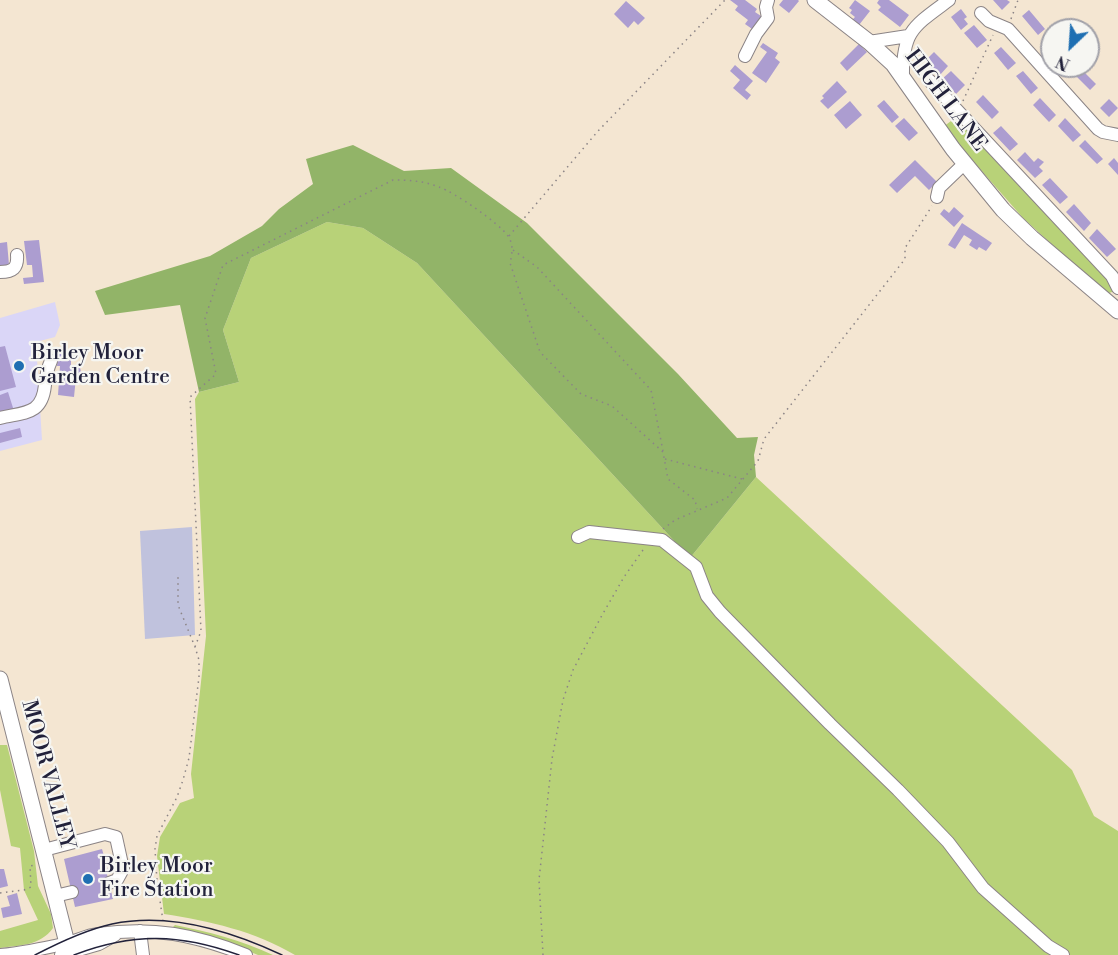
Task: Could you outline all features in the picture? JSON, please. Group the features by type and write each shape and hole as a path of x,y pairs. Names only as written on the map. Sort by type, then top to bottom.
{"main road":[{"name":"HIGH LANE","path":"815,0 869,42 903,77 965,163 1003,210 1032,238 1113,307"},
{"name":"MOOR VALLEY","path":"0,679 46,856 67,951"}],"street":[{"path":"745,56 756,34 768,18 766,7 768,0"},
{"path":"903,77 903,52 908,36 922,20 949,0"},
{"path":"981,13 989,21 1002,27 1098,129 1118,135"},
{"path":"869,42 908,36"},
{"path":"929,80 1112,276 1118,288 1113,307"},
{"path":"937,197 939,188 965,163"},
{"path":"0,272 11,271 16,267 17,255"},
{"path":"0,418 34,409 42,402 51,361"},
{"path":"578,537 589,532 662,540 696,567 707,596 720,612 948,842 983,888 1048,946 1063,955"},
{"path":"46,856 105,834 116,837 123,869 117,880 109,883"},
{"path":"55,896 72,892"},
{"path":"140,931 143,955"},
{"path":"0,955 67,951 99,944 118,933 162,931 202,940 246,955"}],"path":[{"path":"508,237 598,131 725,0"},
{"path":"958,110 1018,0"},
{"path":"195,647 201,631 190,397 216,374 205,318 223,265 393,180 418,181 442,188 487,217 508,237 513,250 537,267 651,390 668,479 695,500 697,509"},
{"path":"543,955 540,869 552,759 563,700 573,670 624,577 651,539 675,520 727,498 759,461 764,439 905,259 905,248 925,220 937,197"},
{"path":"513,250 510,263 540,352 581,394 612,406 663,452"},
{"path":"664,459 742,480"},
{"path":"162,931 155,849 157,836 177,797 189,758 199,677 199,660 178,605 178,577"},
{"path":"0,893 31,887 30,866 46,856"}],"shaded area":[{"name":"Birley Moor Garden Centre","path":"55,302 60,325 55,337 36,342 42,440 0,451 0,318"},
{"path":"192,527 195,635 145,639 140,531"}],"green space":[{"path":"951,121 961,130 965,127 1110,279 1112,292 1106,294 1023,218 943,127"},
{"path":"353,145 404,171 451,168 527,223 678,374 737,438 758,437 754,455 756,477 690,558 417,263 363,228 327,222 251,258 223,330 239,382 199,392 180,305 105,315 95,291 210,256 262,226 279,209 313,184 306,159"},
{"path":"327,222 363,228 417,263 690,558 756,477 1072,770 1094,816 1118,831 1118,955 295,955 248,933 164,914 157,856 160,837 180,803 194,798 191,774 206,636 195,399 199,392 239,382 223,330 251,258"},
{"path":"0,745 7,745 34,851 38,886 51,914 53,928 36,941 0,948 0,931 38,920 24,890 20,848 11,846 0,790"},
{"path":"175,925 225,937 273,955 258,955 231,944 172,928"}],"building":[{"path":"730,0 745,0 757,9 755,12 764,18 755,31 745,24 748,20 735,10 738,6"},
{"path":"783,0 799,1 789,13 779,5"},
{"path":"855,0 870,11 859,25 852,20 855,17 850,13 852,10 849,8"},
{"path":"879,0 889,0 909,15 900,27 878,10 881,7 877,3"},
{"path":"993,0 1007,0 1010,2 1002,10"},
{"path":"626,1 645,18 638,25 634,21 628,28 614,14"},
{"path":"961,9 967,17 964,19 968,24 961,30 951,17"},
{"path":"1029,10 1040,23 1040,33 1038,35 1022,16"},
{"path":"974,25 987,40 977,48 964,33"},
{"path":"763,43 778,53 775,58 780,62 766,83 752,73 767,52 760,47"},
{"path":"859,44 867,52 847,71 840,63"},
{"path":"1001,47 1016,63 1008,70 994,53"},
{"path":"934,52 948,66 940,75 926,60"},
{"path":"735,65 753,81 745,90 751,95 747,100 733,88 740,80 730,71"},
{"path":"951,71 965,85 956,94 942,79"},
{"path":"1023,71 1038,88 1031,94 1016,76"},
{"path":"1078,78 1090,78 1096,84 1090,90"},
{"path":"837,81 847,92 828,109 820,101"},
{"path":"983,95 999,112 992,119 976,102"},
{"path":"1040,98 1056,115 1049,122 1033,105"},
{"path":"1109,99 1118,108 1109,117 1100,108"},
{"path":"884,100 899,117 892,123 877,106"},
{"path":"850,101 862,115 846,129 834,115"},
{"path":"904,118 918,133 909,141 895,126"},
{"path":"1065,118 1081,135 1073,142 1058,126"},
{"path":"1001,126 1018,144 1010,151 993,133"},
{"path":"1085,140 1103,159 1097,164 1079,146"},
{"path":"1025,152 1034,162 1038,158 1044,162 1039,167 1043,171 1035,178 1017,160"},
{"path":"1114,158 1118,163 1118,175 1108,164"},
{"path":"915,160 937,182 929,190 915,176 897,193 889,185"},
{"path":"1050,178 1068,197 1060,204 1042,185"},
{"path":"1074,204 1091,223 1084,231 1066,212"},
{"path":"954,207 964,216 954,227 940,214 944,209 949,213"},
{"path":"962,223 992,243 986,251 979,247 977,250 969,245 972,240 964,235 955,249 948,245"},
{"path":"1097,229 1116,249 1107,257 1089,238"},
{"path":"39,240 44,282 24,284 23,278 33,277 32,265 27,265 24,241"},
{"path":"7,242 9,265 0,266 0,243"},
{"path":"5,346 16,387 0,391 0,347"},
{"path":"58,353 71,354 71,366 80,367 82,378 76,377 74,397 58,395 60,366 57,366"},
{"path":"8,392 14,411 0,415 0,395"},
{"path":"20,428 22,437 0,443 0,433"},
{"name":"Birley Moor Fire Station","path":"102,849 113,899 75,907 64,859"},
{"path":"0,869 4,869 8,886 0,888"},
{"path":"17,893 22,914 3,918 1,908 10,906 7,896"}],"tram line":[{"path":"35,955 73,937 112,924 155,920 221,931 282,955"},
{"path":"74,955 117,942 157,938 197,943 239,955"}],"place":[{"name":"Birley Moor Garden Centre","path":"19,366"},
{"name":"Birley Moor Fire Station","path":"88,879"}]}
